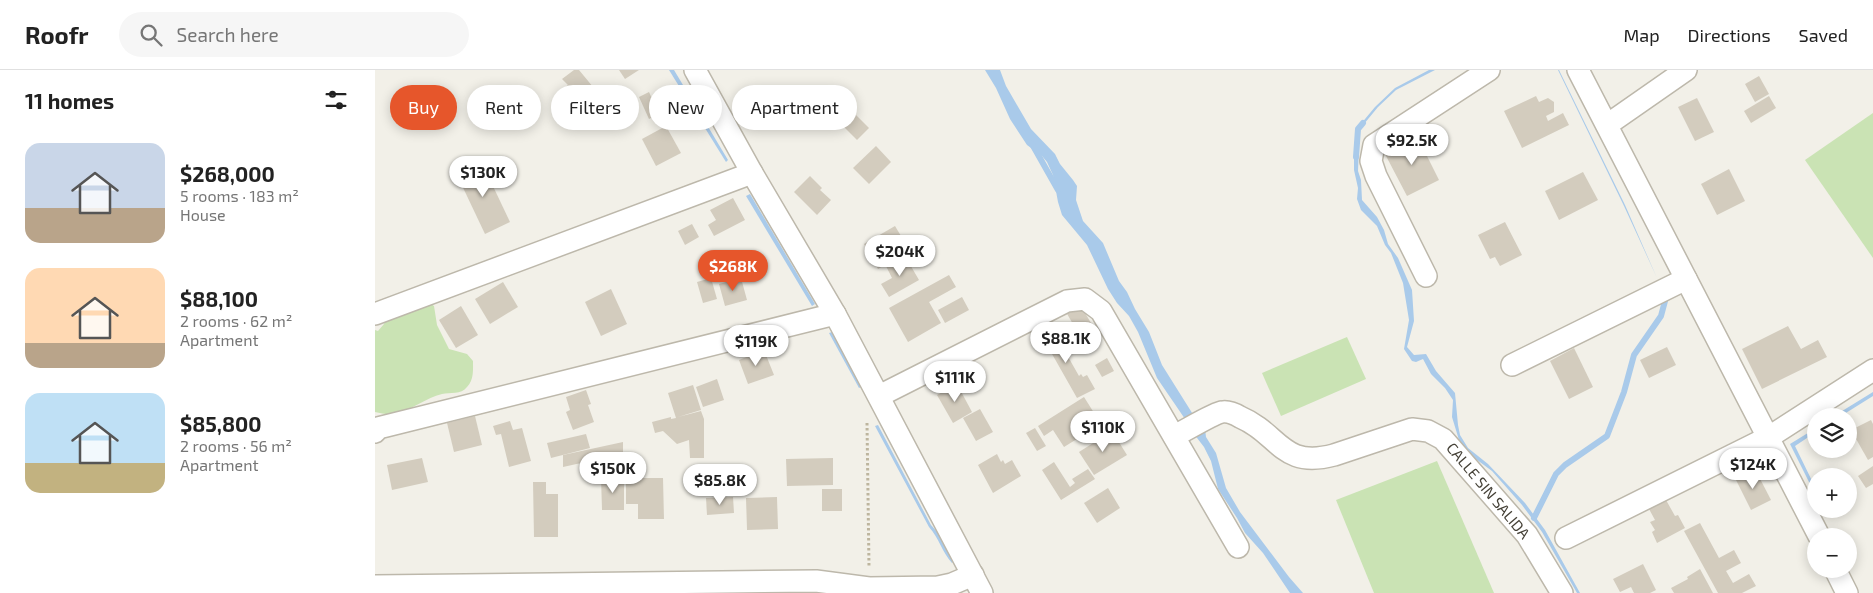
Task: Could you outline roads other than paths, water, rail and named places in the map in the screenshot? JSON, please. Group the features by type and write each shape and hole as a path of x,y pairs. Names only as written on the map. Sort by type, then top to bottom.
{"street":[{"path":"375,586 816,581 869,590 978,584 835,314 752,173 695,70"},
{"path":"1426,276 1376,176 1371,161 1375,144 1489,70"},
{"path":"1578,70 1815,528"},
{"path":"1607,125 1686,70"},
{"path":"375,314 752,173"},
{"path":"1512,365 1687,279"},
{"path":"879,396 1067,301 1085,299 1101,311 1189,429 1238,547"},
{"path":"375,432 378,428 835,314"},
{"path":"1566,538 1769,437 1873,370"},
{"name":"CALLE SIN SALIDA","path":"1189,429 1221,412 1231,413 1248,420 1290,454 1306,459 1334,455 1412,429 1428,431 1443,438 1527,535 1563,593"},
{"path":"1840,578 1847,593"}],"water":[{"path":"669,70 674,70 683,85 678,85"},
{"path":"985,70 1000,70 1006,86 1031,129 1055,154 1060,164 1077,186 1076,200 1083,221 1103,243 1119,281 1149,332 1162,365 1194,416 1185,419 1157,378 1138,332 1129,316 1108,289 1087,245 1062,215 1053,175 1047,162 1027,145 1010,119 996,88"},
{"path":"1429,70 1435,70 1396,90 1378,107 1359,130 1355,131 1375,107 1395,88"},
{"path":"1558,70 1625,205 1657,278 1624,206"},
{"path":"706,130 710,130 728,160 726,162"},
{"path":"1359,147 1358,171 1361,180 1362,200 1377,217 1384,230 1388,244 1398,258 1412,290 1414,321 1407,347 1414,355 1426,354 1436,371 1455,393 1460,435 1468,448 1488,464 1525,503 1545,530 1580,593 1577,593 1542,532 1522,505 1492,471 1469,454 1459,440 1452,417 1453,400 1445,388 1431,374 1423,359 1416,362 1412,361 1404,349 1409,320 1403,283 1391,253 1385,245 1377,226 1361,210 1357,199 1358,188 1354,170 1354,149"},
{"path":"750,194 815,304 812,306 746,196"},
{"path":"832,332 861,387 859,388 829,333"},
{"path":"1873,392 1873,396 1854,408 1847,408"},
{"path":"878,425 931,525 938,533 954,561 952,563 929,527 875,426"},
{"path":"1205,429 1206,437 1216,453 1226,488 1240,512 1303,593 1290,593 1263,553 1245,533 1218,489 1211,461 1204,447 1194,434"},
{"path":"1807,434 1807,438 1795,446 1807,471 1807,478 1790,444"}],"waterway":[{"path":"1356,157 1358,129 1363,123"},
{"path":"1032,144 1058,190"},
{"path":"1534,518 1556,474 1565,465 1607,436 1624,392 1634,355 1661,316 1665,301"}]}
